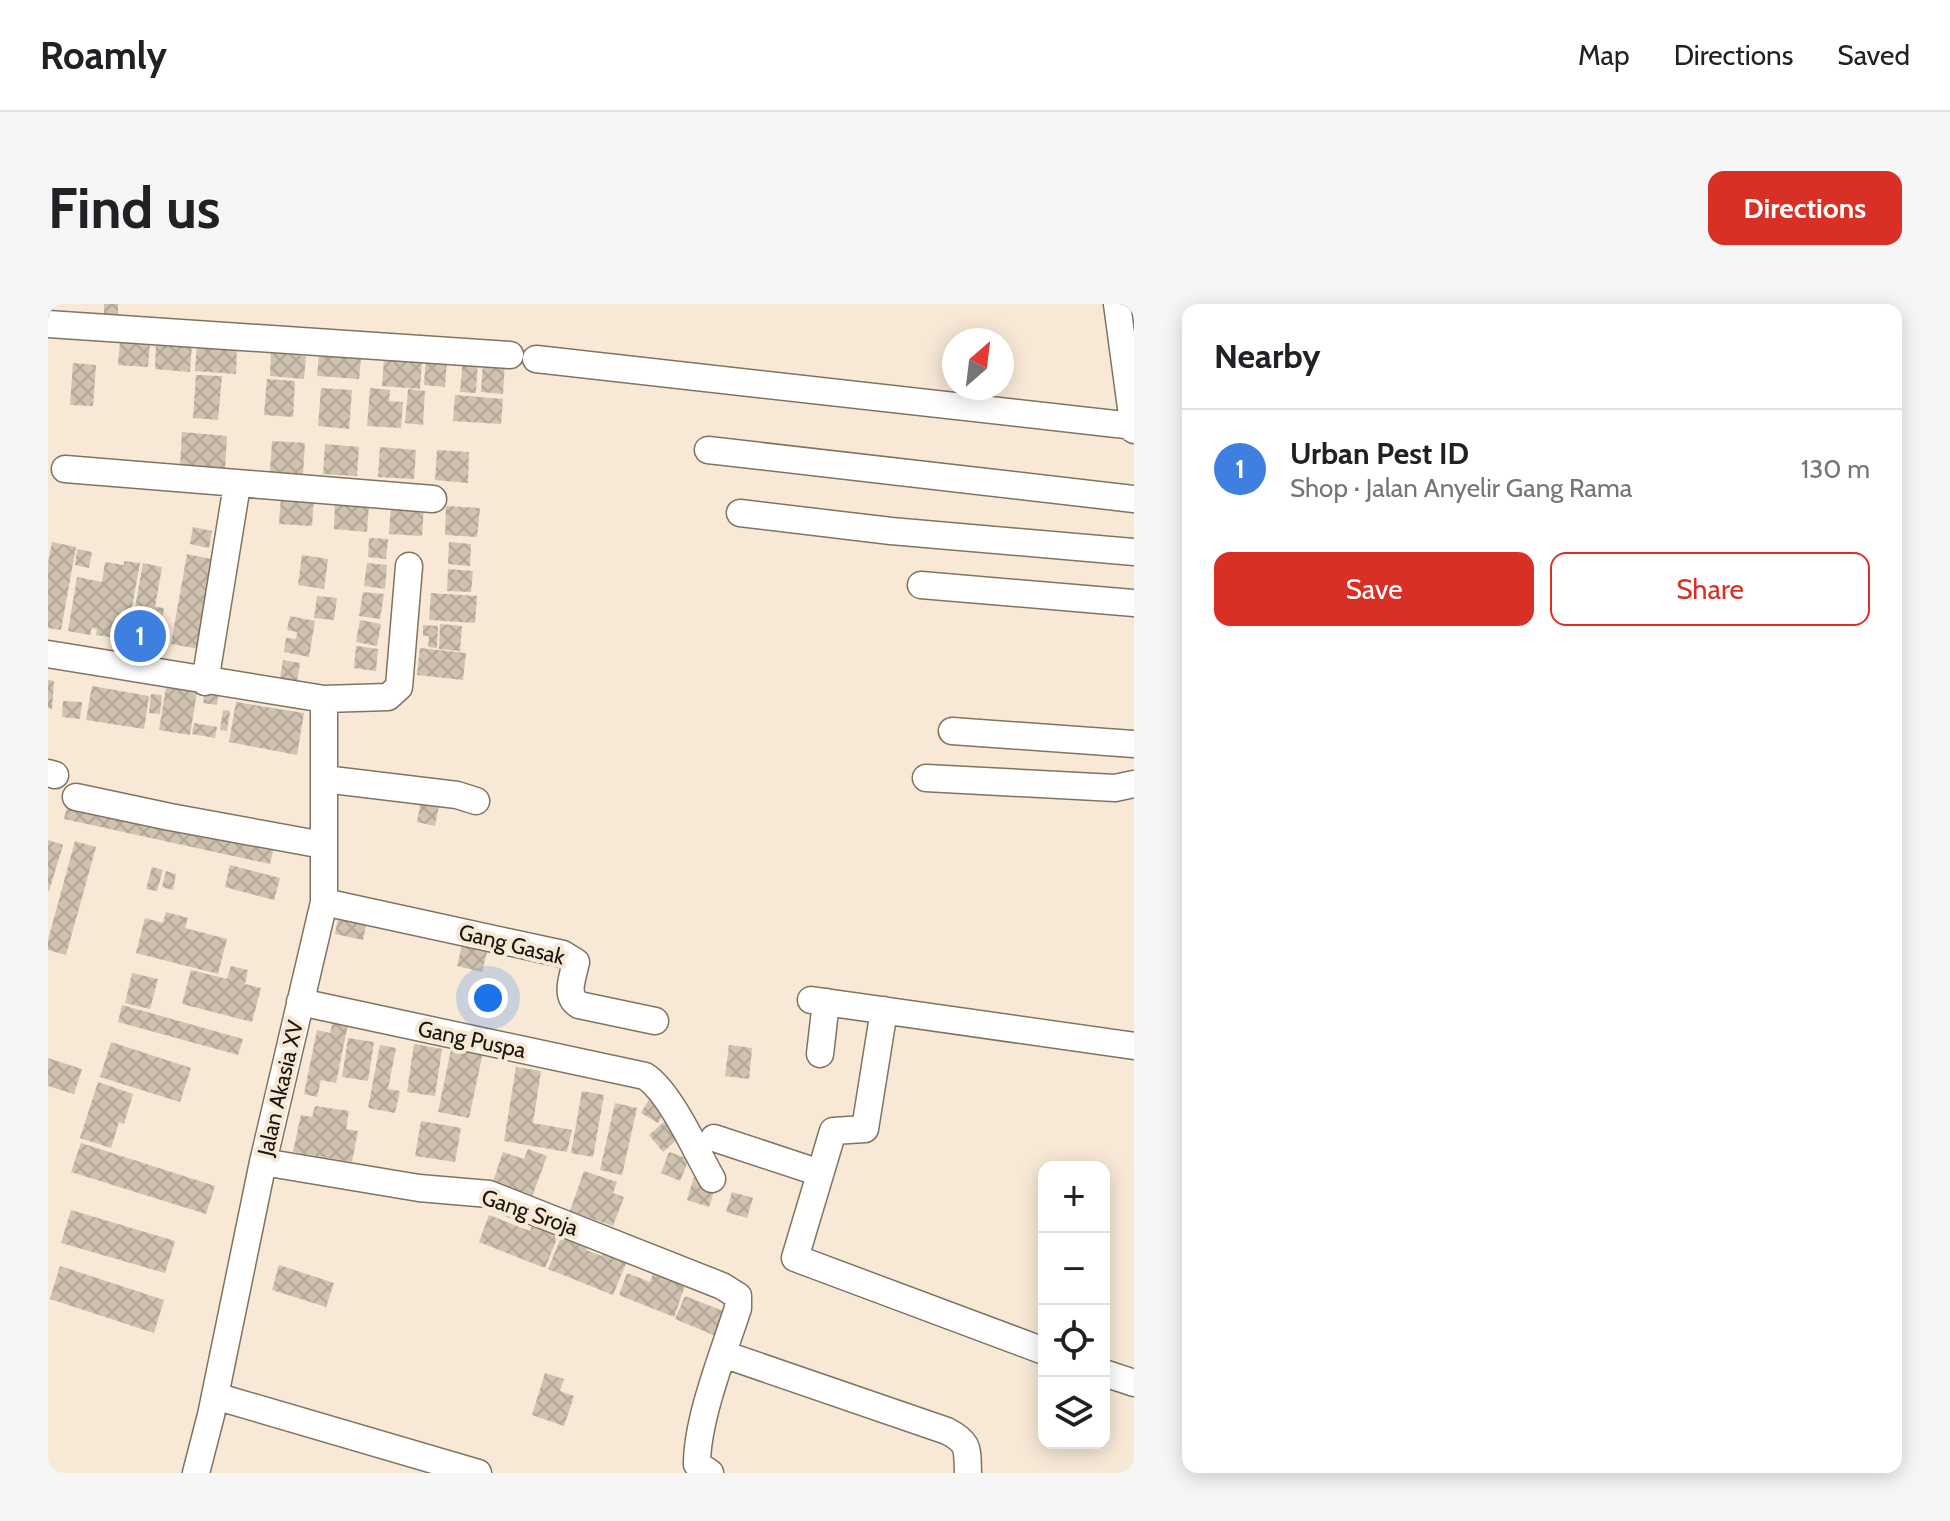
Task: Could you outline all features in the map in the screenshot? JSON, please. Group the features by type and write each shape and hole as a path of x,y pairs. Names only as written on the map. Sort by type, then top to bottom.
{"street":[{"path":"536,359 1134,428 1122,307"},
{"path":"48,324 510,355"},
{"path":"708,450 1134,499"},
{"path":"65,469 433,499"},
{"path":"205,682 237,485"},
{"path":"740,513 876,529 1134,552"},
{"path":"48,654 324,699 388,697 399,687 409,566"},
{"path":"921,585 1134,603"},
{"name":"Jalan Akasia XV","path":"196,1473 263,1162 324,902 324,699"},
{"path":"952,731 1134,744"},
{"path":"926,778 1115,788 1134,784"},
{"path":"324,779 457,795 476,801"},
{"path":"76,797 323,845"},
{"name":"Gang Gasak","path":"324,902 572,957 576,962 570,992 573,1001 579,1005 655,1021"},
{"path":"820,1054 818,1001 1134,1046"},
{"name":"Gang Puspa","path":"300,1002 645,1076 666,1098 712,1179"},
{"path":"884,1010 865,1129 833,1131 795,1258 1038,1349"},
{"path":"714,1138 820,1173"},
{"name":"Gang Sroja","path":"263,1162 419,1188 489,1194 722,1286 738,1296 738,1308 723,1354"},
{"path":"710,1473 697,1464 697,1454 723,1354 947,1431 967,1446 968,1473"},
{"path":"1110,1375 1134,1383"},
{"path":"215,1396 478,1473"}],"building":[{"path":"104,304 118,304 118,315 104,315"},
{"path":"120,341 150,344 148,367 118,365"},
{"path":"156,343 192,345 190,372 155,369"},
{"path":"197,344 237,347 236,374 195,371"},
{"path":"271,353 306,356 304,379 270,376"},
{"path":"319,355 361,358 359,379 317,376"},
{"path":"426,357 447,359 445,387 424,385"},
{"path":"384,358 422,361 420,389 382,386"},
{"path":"463,358 478,359 476,393 460,392"},
{"path":"483,361 505,363 503,394 481,392"},
{"path":"73,363 96,365 93,406 70,405"},
{"path":"196,375 222,376 218,420 193,418"},
{"path":"267,379 295,381 293,417 264,415"},
{"path":"321,388 352,390 349,429 318,426"},
{"path":"370,388 390,390 389,401 403,402 401,428 367,426"},
{"path":"408,389 425,391 423,425 405,423"},
{"path":"455,395 503,399 501,424 453,421"},
{"path":"182,432 227,436 225,470 180,466"},
{"path":"272,441 305,443 303,474 270,472"},
{"path":"325,444 359,447 357,476 323,474"},
{"path":"380,447 416,450 414,479 378,477"},
{"path":"437,450 469,452 468,483 435,480"},
{"path":"281,497 314,499 312,526 279,524"},
{"path":"335,502 369,505 367,532 334,529"},
{"path":"391,504 424,506 422,536 389,534"},
{"path":"446,506 480,508 477,537 445,535"},
{"path":"193,527 212,531 209,548 190,544"},
{"path":"369,538 388,539 386,559 368,557"},
{"path":"52,542 76,547 61,630 48,628 48,563"},
{"path":"449,542 471,544 470,566 448,564"},
{"path":"77,549 92,552 89,568 75,565"},
{"path":"187,554 211,559 200,625 209,626 205,650 171,644"},
{"path":"302,555 328,559 324,589 298,585"},
{"path":"124,561 140,563 127,635 116,633 115,638 96,635 97,630 92,627 90,635 68,631 77,577 102,582 105,562 124,565"},
{"path":"143,563 162,567 155,607 164,608 160,632 169,633 168,640 150,636 148,645 129,642"},
{"path":"367,563 387,565 385,589 364,586"},
{"path":"448,569 473,571 471,592 447,591"},
{"path":"363,592 384,594 380,619 359,616"},
{"path":"431,593 477,596 475,623 429,620"},
{"path":"317,596 337,598 334,620 314,618"},
{"path":"290,616 315,621 309,657 284,652 286,638 296,639 297,632 287,630"},
{"path":"360,620 381,624 377,646 356,642"},
{"path":"440,624 462,626 460,651 439,649"},
{"path":"423,625 438,626 437,648 428,647 429,636 423,636"},
{"path":"356,646 378,649 376,671 354,668"},
{"path":"420,648 466,653 463,680 417,675"},
{"path":"283,660 300,663 297,682 280,679"},
{"path":"48,680 54,681 52,709 48,708"},
{"path":"92,686 149,696 144,729 86,720"},
{"path":"166,687 197,692 190,735 159,730"},
{"path":"206,688 219,690 217,705 203,703"},
{"path":"151,694 162,695 160,714 149,713"},
{"path":"63,701 82,702 80,719 62,717"},
{"path":"236,702 304,713 297,755 229,742"},
{"path":"223,710 230,711 227,731 220,730"},
{"path":"194,723 217,727 215,738 192,734"},
{"path":"422,796 440,800 435,826 417,822"},
{"path":"68,802 274,847 270,864 64,819"},
{"path":"48,840 63,845 49,891 48,891"},
{"path":"75,841 96,847 66,955 48,950 48,940"},
{"path":"230,865 280,878 274,900 225,887"},
{"path":"152,867 163,870 157,891 146,889"},
{"path":"166,871 176,874 173,890 162,887"},
{"path":"340,909 368,915 363,940 335,934"},
{"path":"166,912 188,918 185,928 227,939 218,974 136,953 145,918 163,923"},
{"path":"464,937 489,944 482,972 457,966"},
{"path":"231,966 248,970 245,984 261,988 252,1022 182,1004 191,970 227,979"},
{"path":"132,973 158,979 150,1009 125,1003"},
{"path":"122,1005 243,1039 238,1055 118,1022"},
{"path":"333,1020 348,1024 336,1083 321,1080 317,1097 304,1094 317,1030 330,1033"},
{"path":"348,1038 374,1042 368,1081 342,1077"},
{"path":"111,1042 191,1068 180,1102 100,1077"},
{"path":"414,1044 442,1049 435,1096 407,1092"},
{"path":"380,1045 396,1048 388,1089 400,1091 395,1113 368,1108"},
{"path":"452,1045 483,1052 469,1118 438,1112"},
{"path":"729,1045 752,1048 749,1079 725,1076"},
{"path":"48,1058 82,1069 74,1094 48,1086"},
{"path":"516,1067 541,1071 533,1123 572,1130 567,1152 504,1141"},
{"path":"98,1082 133,1094 124,1124 119,1122 111,1148 80,1138"},
{"path":"582,1091 604,1095 593,1157 571,1153"},
{"path":"651,1096 668,1105 658,1123 641,1113"},
{"path":"615,1103 637,1108 622,1175 600,1170"},
{"path":"315,1106 349,1111 346,1129 358,1131 352,1162 293,1152 301,1115 312,1117"},
{"path":"421,1121 461,1128 455,1162 415,1156"},
{"path":"665,1121 679,1138 663,1152 649,1135"},
{"path":"81,1143 215,1186 206,1214 71,1172"},
{"path":"528,1149 547,1156 532,1197 525,1194 524,1199 491,1187 503,1152 524,1159"},
{"path":"669,1152 689,1159 680,1181 661,1173"},
{"path":"584,1171 617,1182 613,1193 624,1197 613,1226 570,1211"},
{"path":"694,1177 716,1185 709,1207 687,1200"},
{"path":"732,1192 753,1198 747,1218 726,1212"},
{"path":"71,1210 175,1241 165,1273 61,1243"},
{"path":"489,1215 530,1231 534,1219 561,1229 545,1268 479,1242"},
{"path":"562,1235 588,1245 586,1250 602,1256 604,1252 627,1261 613,1295 548,1269"},
{"path":"279,1265 334,1283 326,1307 272,1290"},
{"path":"60,1266 164,1300 154,1333 50,1299"},
{"path":"654,1271 686,1283 674,1317 619,1295 627,1273 650,1282"},
{"path":"685,1296 733,1315 723,1339 675,1319"},
{"path":"545,1373 564,1379 560,1391 574,1396 564,1426 532,1415"}],"place":[{"name":"Urban Pest ID","path":"140,636"}]}
